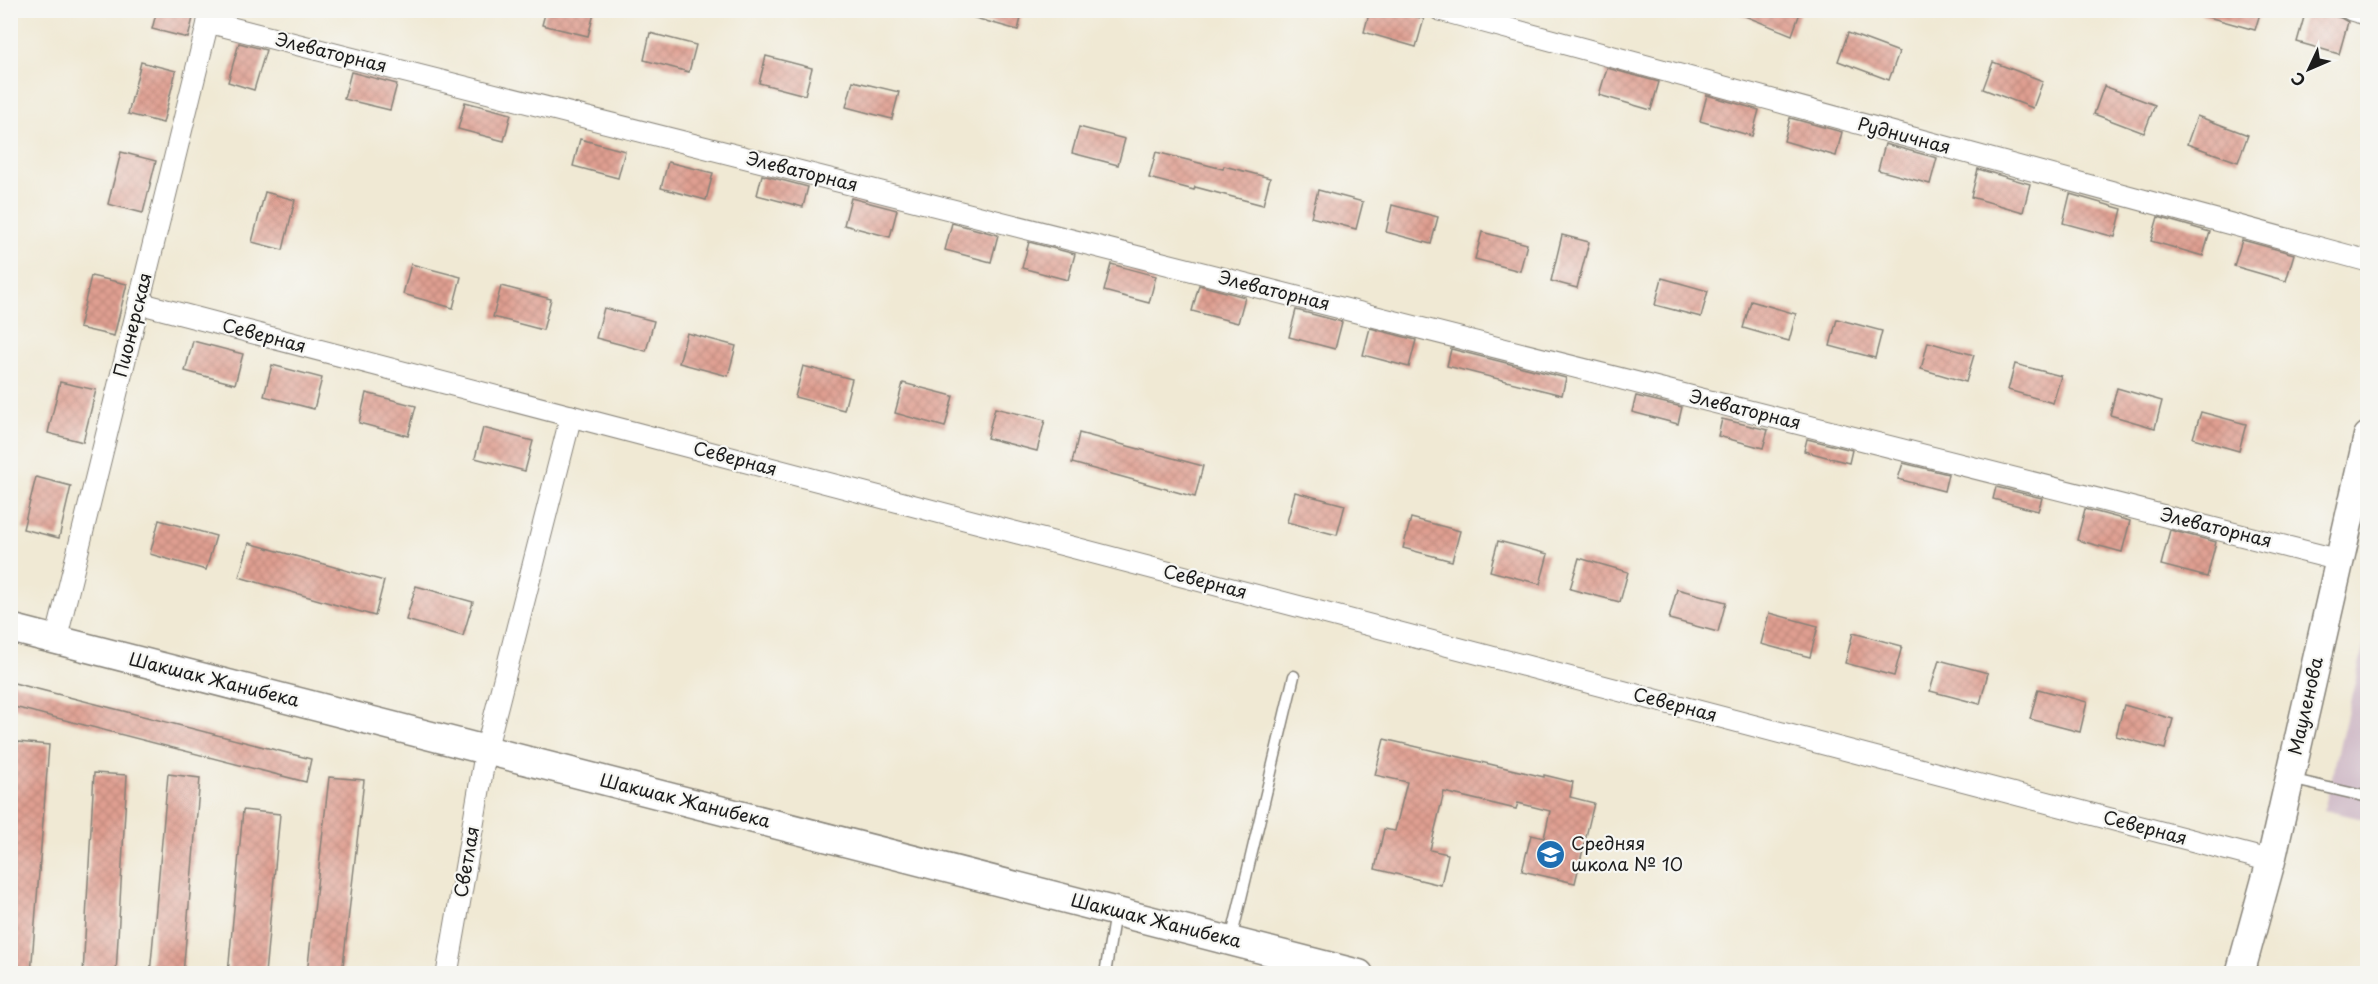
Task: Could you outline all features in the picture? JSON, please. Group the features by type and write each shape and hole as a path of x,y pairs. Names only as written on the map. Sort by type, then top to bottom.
{"main road":[{"name":"Мауленова","path":"2240,974 2271,861 2367,436"},
{"name":"Шакшак Жанибека","path":"10,628 1359,974"}],"street":[{"name":"Рудничная","path":"1440,10 2367,261"},
{"path":"2351,10 2367,15"},
{"name":"Пионерская","path":"56,640 209,16"},
{"name":"Элеваторная","path":"209,16 2340,560"},
{"name":"Северная","path":"139,303 2271,861"},
{"name":"Светлая","path":"447,974 486,750 571,416"}],"lane":[{"path":"1231,941 1294,676"},
{"path":"2289,779 2367,797"},
{"path":"1105,974 1115,911"}],"shaded area":[{"path":"2367,632 2367,820 2324,810"}],"building":[{"path":"157,10 195,10 188,38 152,29"},
{"path":"546,10 595,10 588,36 542,25"},
{"path":"964,10 1023,10 1018,30 964,15"},
{"path":"1370,10 1394,10 1424,19 1416,47 1364,32"},
{"path":"1730,10 1801,10 1792,35"},
{"path":"2202,10 2261,10 2255,30 2201,15"},
{"path":"2306,10 2316,10 2348,22 2339,54 2297,42"},
{"path":"650,33 696,45 689,72 644,60"},
{"path":"1848,33 1899,52 1889,80 1838,61"},
{"path":"239,43 266,50 254,90 228,82"},
{"path":"766,56 812,68 805,95 759,83"},
{"path":"141,62 176,71 163,123 128,114"},
{"path":"1993,62 2043,81 2033,108 1983,89"},
{"path":"1607,68 1659,82 1651,110 1599,95"},
{"path":"351,72 397,84 390,110 344,99"},
{"path":"853,81 899,92 892,119 846,107"},
{"path":"2104,86 2155,105 2144,133 2094,114"},
{"path":"1707,95 1759,110 1752,136 1700,121"},
{"path":"465,102 511,114 504,141 458,129"},
{"path":"2197,116 2248,135 2238,162 2187,144"},
{"path":"1790,118 1842,132 1836,156 1784,141"},
{"path":"1079,127 1125,139 1118,165 1072,153"},
{"path":"580,139 625,151 618,178 573,166"},
{"path":"1885,144 1937,158 1930,184 1878,170"},
{"path":"121,152 156,161 143,213 108,204"},
{"path":"1156,152 1270,178 1263,205 1195,187 1194,190 1149,178"},
{"path":"668,162 713,173 706,200 661,188"},
{"path":"1978,169 2030,184 2023,212 1971,197"},
{"path":"762,175 808,187 803,207 757,195"},
{"path":"1318,190 1363,202 1356,229 1311,217"},
{"path":"265,192 295,200 283,250 252,242"},
{"path":"2070,194 2122,209 2115,237 2063,223"},
{"path":"851,198 897,210 890,237 844,225"},
{"path":"1392,205 1438,217 1431,244 1386,232"},
{"path":"2158,217 2210,232 2203,256 2151,241"},
{"path":"952,223 998,235 991,262 945,250"},
{"path":"1482,232 1527,244 1520,271 1475,259"},
{"path":"1562,235 1589,242 1577,288 1551,281"},
{"path":"2242,240 2294,254 2286,281 2234,266"},
{"path":"1029,242 1075,254 1068,280 1022,268"},
{"path":"411,264 461,277 453,308 403,294"},
{"path":"1111,264 1156,276 1149,303 1104,291"},
{"path":"91,276 127,284 114,336 79,328"},
{"path":"1662,278 1708,291 1701,317 1655,305"},
{"path":"1199,285 1245,297 1238,323 1192,311"},
{"path":"501,286 551,299 543,330 493,317"},
{"path":"1751,301 1796,314 1789,341 1743,328"},
{"path":"604,308 654,321 646,351 596,338"},
{"path":"1296,310 1342,322 1335,349 1289,337"},
{"path":"1837,319 1882,331 1875,358 1830,346"},
{"path":"1370,328 1416,340 1409,367 1363,355"},
{"path":"687,333 736,346 728,376 679,363"},
{"path":"193,341 243,354 235,384 185,371"},
{"path":"1928,342 1974,355 1966,382 1921,369"},
{"path":"1451,349 1566,378 1562,395 1447,366"},
{"path":"2015,364 2061,376 2053,403 2008,390"},
{"path":"272,365 322,378 314,409 264,396"},
{"path":"803,366 852,379 844,410 795,397"},
{"path":"60,382 96,390 83,442 48,433"},
{"path":"903,383 953,396 945,427 895,413"},
{"path":"2117,388 2162,401 2155,428 2110,415"},
{"path":"366,393 416,406 408,436 359,423"},
{"path":"1636,396 1682,407 1678,424 1632,412"},
{"path":"995,408 1045,420 1037,451 987,438"},
{"path":"2201,412 2246,424 2239,451 2193,438"},
{"path":"1722,419 1768,430 1763,448 1718,436"},
{"path":"483,428 533,441 525,471 475,458"},
{"path":"1079,433 1203,466 1195,497 1072,463"},
{"path":"1807,439 1852,450 1849,463 1804,451"},
{"path":"1903,463 1948,474 1944,491 1898,479"},
{"path":"36,477 71,486 59,538 23,529"},
{"path":"1996,487 2042,498 2038,511 1993,499"},
{"path":"1295,492 1345,505 1337,535 1287,522"},
{"path":"2085,509 2130,521 2122,552 2077,540"},
{"path":"1411,518 1460,531 1452,561 1403,548"},
{"path":"159,520 216,536 206,570 150,554"},
{"path":"2170,530 2216,542 2207,577 2161,565"},
{"path":"1498,541 1548,554 1540,584 1490,571"},
{"path":"249,543 384,581 375,616 239,577"},
{"path":"1579,558 1628,572 1620,602 1570,589"},
{"path":"416,586 473,602 463,636 406,620"},
{"path":"1677,589 1726,602 1718,632 1669,619"},
{"path":"1769,613 1818,626 1810,657 1761,644"},
{"path":"1853,633 1902,646 1894,676 1845,663"},
{"path":"1939,660 1988,673 1980,704 1930,691"},
{"path":"10,682 311,759 306,782 10,706"},
{"path":"2038,689 2087,702 2080,732 2030,719"},
{"path":"2124,705 2173,719 2165,749 2116,736"},
{"path":"1384,739 1573,782 1570,797 1594,803 1575,883 1522,871 1531,835 1544,838 1550,811 1518,803 1516,809 1444,792 1430,850 1448,854 1441,885 1375,869 1384,829 1395,831 1407,782 1375,775"},
{"path":"18,742 49,745 31,974 10,974 10,831"},
{"path":"94,773 127,775 116,974 83,974"},
{"path":"168,774 200,778 183,974 150,974"},
{"path":"329,777 364,780 342,974 307,974"},
{"path":"243,810 280,814 265,974 228,974"}],"place":[{"name":"Средняя школа № 10","path":"1550,854"}]}
